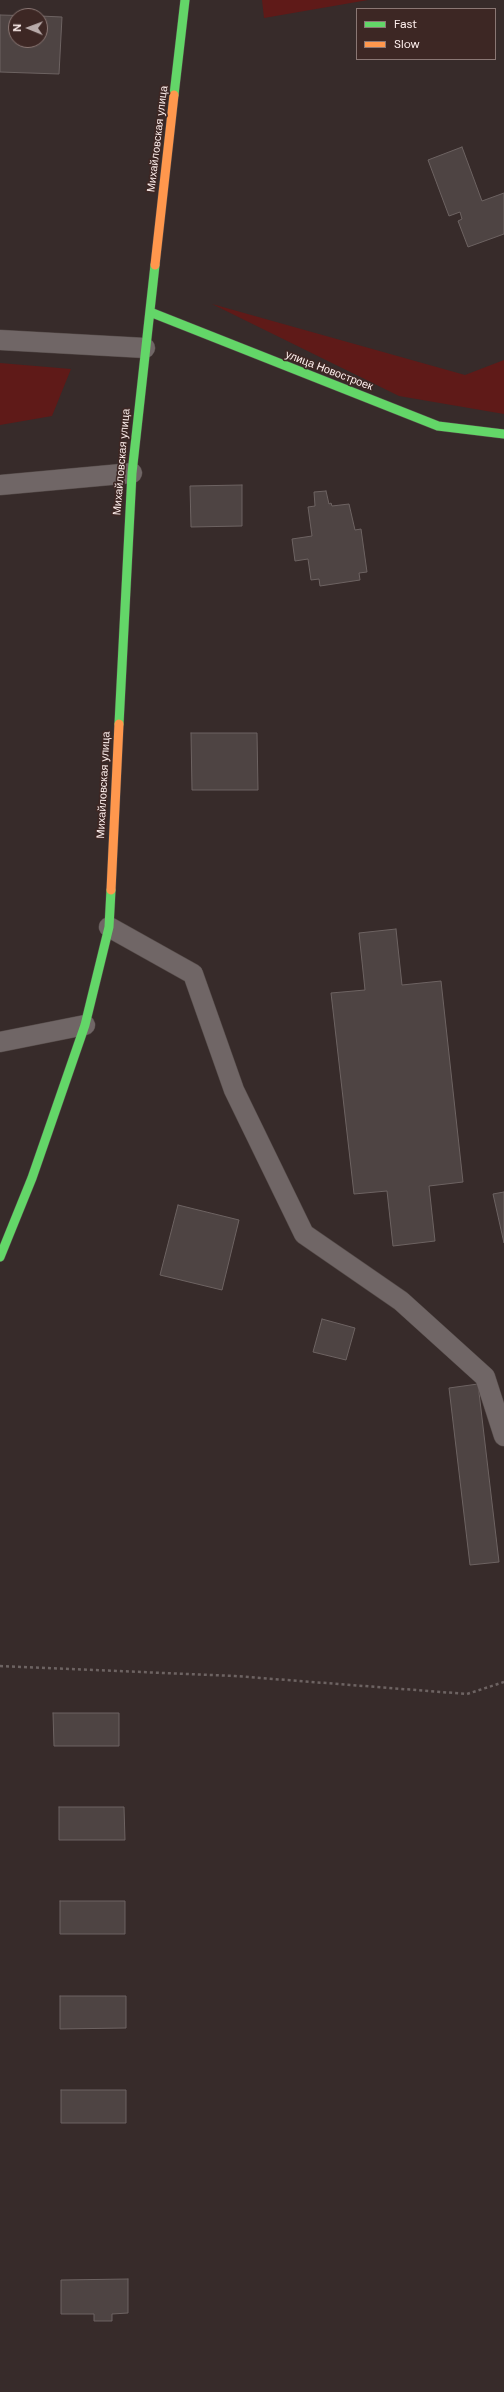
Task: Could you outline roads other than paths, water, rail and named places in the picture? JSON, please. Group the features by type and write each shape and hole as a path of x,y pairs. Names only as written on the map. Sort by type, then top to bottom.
{"street":[{"name":"Михайловская улица","path":"0,1257 32,1178 85,1025 109,927 132,473 185,0"},
{"name":"улица Новостроек","path":"150,312 438,426 504,434"}],"lane":[{"path":"0,340 145,348"},
{"path":"0,485 132,473"},
{"path":"109,927 193,974 234,1090 304,1234 401,1301 485,1377 504,1436"},
{"path":"0,1042 85,1025"}]}
